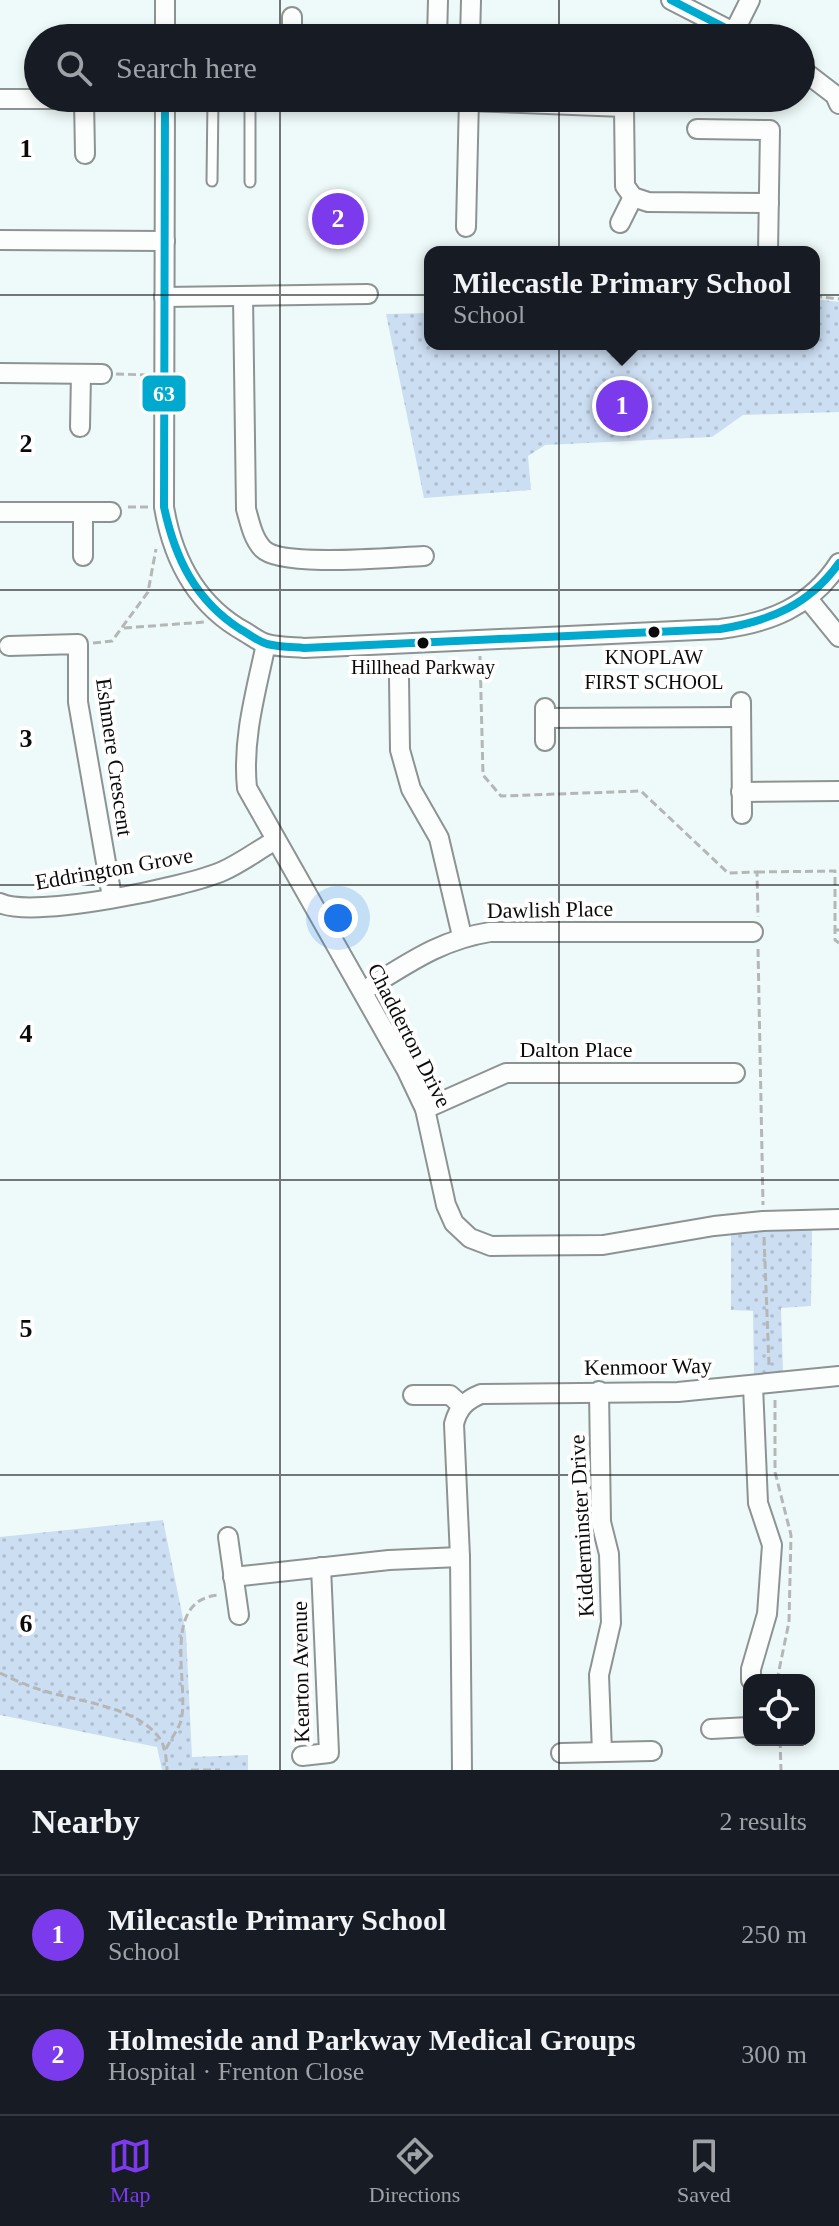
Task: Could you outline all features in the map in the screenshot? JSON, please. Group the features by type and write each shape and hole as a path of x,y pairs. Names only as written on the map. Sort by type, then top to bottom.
{"street":[{"path":"165,0 165,24"},
{"path":"437,24 438,0"},
{"path":"470,24 471,0"},
{"path":"671,0 718,24"},
{"path":"743,24 750,0"},
{"path":"292,17 292,24"},
{"path":"815,80 835,95 839,104"},
{"path":"0,99 24,99"},
{"path":"84,112 85,154"},
{"path":"165,112 164,507 169,537 188,578 224,621 266,644 304,648 720,629 753,625 783,614 808,599 839,563"},
{"path":"466,227 469,112"},
{"path":"624,112 625,186 633,197 648,202 769,203"},
{"path":"697,129 770,130 768,246"},
{"path":"620,223 633,197"},
{"path":"0,240 165,241"},
{"path":"164,297 368,294"},
{"path":"243,296 246,509 253,534 264,551 291,560 424,556"},
{"path":"0,373 102,374"},
{"path":"80,427 81,374"},
{"path":"0,512 111,512"},
{"path":"83,513 83,556"},
{"path":"808,599 839,637"},
{"path":"9,646 78,644"},
{"name":"Eshmere Crescent","path":"78,644 78,702 112,897"},
{"name":"Chadderton Drive","path":"266,644 244,760 247,788 363,991 425,1109 446,1205 454,1223 470,1238 491,1246 603,1245 714,1226 839,1219"},
{"path":"399,677 400,750 411,789 439,838 462,936"},
{"path":"545,741 545,712 741,710 742,814"},
{"path":"741,792 839,791"},
{"name":"Eddrington Grove","path":"0,903 7,907 46,907 191,882 213,874 276,840"},
{"name":"Dawlish Place","path":"363,991 433,948 462,936 490,932 756,932"},
{"name":"Dalton Place","path":"425,1109 506,1073 735,1073"},
{"name":"Kenmoor Way","path":"462,1406 481,1394 678,1392 839,1376"},
{"path":"751,1674 767,1614 772,1545 758,1503 753,1386"},
{"name":"Kidderminster Drive","path":"599,1391 601,1522 609,1554 611,1623 599,1675 602,1752"},
{"path":"413,1395 450,1395 462,1406 454,1424 460,1557 462,1770"},
{"path":"228,1537 239,1615"},
{"name":"Kearton Avenue","path":"235,1586 321,1567 460,1557"},
{"name":"Kearton Avenue","path":"302,1756 329,1753 321,1567"},
{"path":"711,1729 743,1727"},
{"path":"561,1753 652,1751"}],"lane":[{"path":"212,181 213,112"},
{"path":"250,112 250,182"}],"path":[{"path":"102,374 164,375"},
{"path":"78,644 112,641 148,592 155,550 169,537"},
{"path":"122,628 224,621"},
{"path":"480,640 483,775 501,796 641,791 728,873 835,871 835,940 839,943"},
{"path":"757,872 763,1221 769,1366 773,1383 775,1472 791,1535 789,1622 778,1674"},
{"path":"166,1749 181,1721 181,1628 193,1608 203,1599 235,1586"},
{"path":"0,1673 38,1689 125,1713 142,1722 157,1735 166,1749 167,1770"},
{"path":"780,1746 781,1770"},
{"path":"191,1770 220,1770"}],"shaded area":[{"path":"820,300 839,302 839,412 743,415 712,437 545,445 528,456 531,490 424,498 386,314 424,313 424,350 820,350"},
{"path":"812,1230 811,1306 781,1308 783,1372 754,1374 753,1311 731,1310 731,1233"},
{"path":"163,1520 186,1633 192,1757 248,1755 248,1770 162,1770 157,1747 0,1715 0,1537"}],"transit line":[{"name":"63","path":"671,0 718,24"},
{"name":"63","path":"165,112 164,507 174,544 189,576 211,605 240,629 267,644 304,648 720,629 772,616 787,609 815,590 839,563"}],"place":[{"name":"Holmeside and Parkway Medical Groups","path":"338,219"},
{"name":"Milecastle Primary School","path":"622,406"},
{"name":"KNOPLAW FIRST SCHOOL","path":"654,632"},
{"name":"Hillhead Parkway","path":"423,643"}]}
